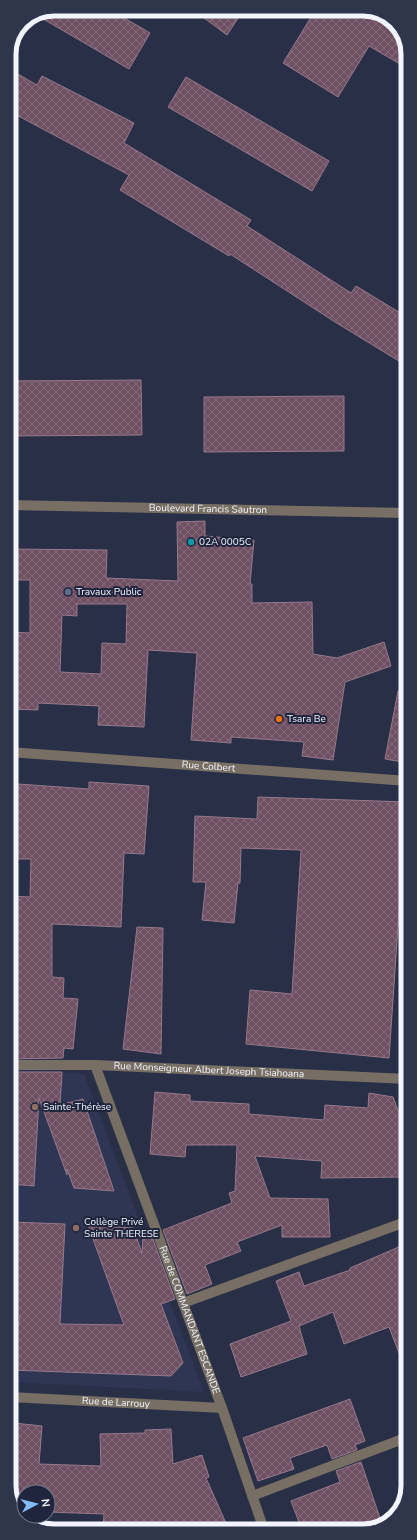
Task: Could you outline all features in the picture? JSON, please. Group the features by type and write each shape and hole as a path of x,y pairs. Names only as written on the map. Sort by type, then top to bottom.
{"street":[{"name":"Boulevard Francis Sautron","path":"16,505 401,513"},
{"name":"Rue Colbert","path":"16,753 401,781"},
{"name":"Rue Monseigneur Albert Joseph Tsiahoana","path":"16,1064 95,1065 401,1079"},
{"name":"Rue de COMMANDANT ESCANDE","path":"95,1065 222,1408 262,1524"},
{"path":"183,1303 401,1224"},
{"name":"Rue de Larrouy","path":"16,1397 222,1408"},
{"path":"252,1496 401,1440"}],"shaded area":[{"name":"Collège Privé Sainte THERESE","path":"16,1068 84,1074 204,1392 16,1382"}],"building":[{"path":"54,16 121,16 150,33 129,69 42,18"},
{"path":"201,16 239,16 227,35"},
{"path":"312,16 365,16 382,21 396,35 401,54 401,65 369,46 338,97 283,63"},
{"path":"16,73 37,85 42,76 134,123 124,143 251,220 247,226 351,293 356,286 401,313 401,362 335,322 230,254 229,256 120,190 129,175 16,115"},
{"path":"186,77 329,161 312,191 168,107"},
{"path":"141,380 142,435 16,436 16,381"},
{"path":"344,396 344,451 204,452 204,397"},
{"path":"205,521 205,536 254,540 250,584 252,584 252,603 312,602 313,654 337,658 384,642 391,666 345,682 333,760 302,756 304,742 231,737 231,743 191,740 197,653 148,650 144,727 98,725 99,706 38,703 38,710 16,709 16,632 30,633 30,580 16,580 16,549 107,550 106,578 178,581 177,522","holes":["77,604 127,604 126,644 102,643 101,674 60,672 62,615 77,616"]},
{"path":"398,691 401,691 401,762 385,759"},
{"path":"89,782 149,786 144,854 124,853 121,927 52,924 52,977 64,978 63,998 78,999 73,1049 64,1048 63,1058 16,1059 16,896 30,897 31,859 16,859 16,785 89,789"},
{"path":"258,797 401,802 401,883 389,1058 246,1044 250,990 292,994 301,850 241,848 240,883 238,883 234,923 202,920 206,882 193,882 195,816 257,819"},
{"path":"137,927 163,928 161,1054 123,1049"},
{"path":"16,1072 62,1072 60,1105 83,1099 114,1191 74,1188 67,1169 67,1175 39,1098 34,1186 16,1184"},
{"path":"155,1092 190,1095 190,1101 249,1104 249,1114 324,1120 325,1105 368,1108 369,1093 393,1097 401,1118 401,1177 321,1178 322,1161 255,1156 270,1198 328,1199 330,1237 282,1237 282,1225 237,1242 241,1251 205,1265 212,1284 187,1294 163,1230 232,1203 229,1193 235,1191 237,1145 186,1145 185,1157 150,1154"},
{"path":"16,1222 65,1224 60,1324 124,1325 88,1225 133,1228 142,1253 143,1237 151,1234 175,1299 161,1304 183,1363 171,1376 16,1370 16,1338 20,1316 16,1316"},
{"path":"401,1246 401,1358 389,1327 344,1344 333,1312 299,1326 307,1354 241,1377 230,1344 291,1321 276,1281 299,1272 304,1286 350,1270 350,1268"},
{"path":"350,1399 365,1441 355,1445 357,1450 332,1459 327,1445 290,1458 294,1469 258,1481 243,1438"},
{"path":"16,1423 42,1426 39,1464 101,1466 100,1434 145,1433 145,1430 171,1429 173,1464 202,1455 209,1477 206,1478 226,1524 103,1524 104,1514 56,1512 56,1484 16,1484"},
{"path":"361,1462 380,1520 362,1524 300,1524 291,1501 340,1482 336,1471"}],"place":[{"name":"02A 0005C","path":"191,542"},
{"name":"Travaux Public","path":"68,592"},
{"name":"Tsara Be","path":"279,719"},
{"name":"Sainte-Thérèse","path":"35,1107"},
{"name":"Collège Privé Sainte THERESE","path":"76,1228"}]}
